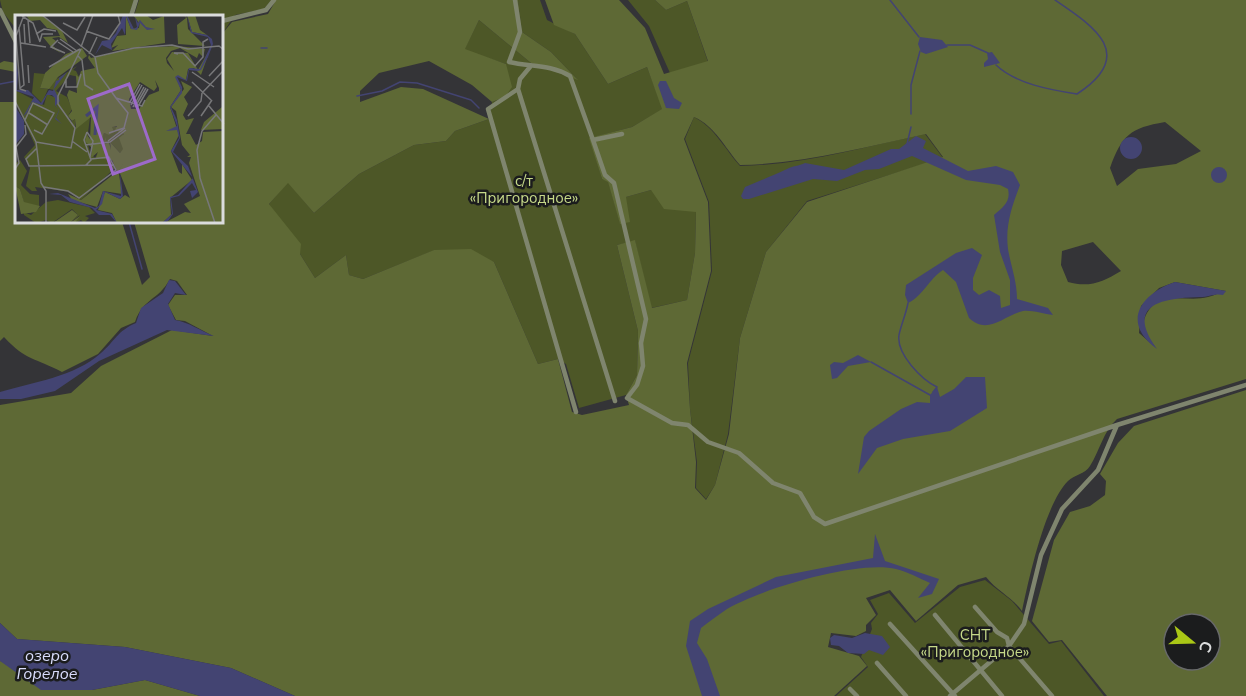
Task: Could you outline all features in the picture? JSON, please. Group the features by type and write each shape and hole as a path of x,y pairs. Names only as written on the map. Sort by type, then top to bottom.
{"street":[{"path":"131,15 136,0"},
{"path":"224,20 266,10 274,0"},
{"path":"515,0 520,32 509,62 530,67 544,65 570,76 605,175 614,183 646,319 641,343 643,366 637,385 627,398 672,423 688,425 708,442 739,453 773,483 800,493 814,518 825,524 1117,425 1246,385"},
{"path":"0,9 15,40"},
{"path":"530,67 520,79 518,89 532,126 615,401"},
{"path":"518,89 488,109 517,200 576,412"},
{"path":"593,140 622,134"},
{"path":"890,624 953,695 1009,646 1024,624 1041,555 1062,509 1098,470 1117,425"},
{"path":"975,607 997,632 1007,638 1009,646 1052,696"},
{"path":"934,615 1002,696"},
{"path":"877,663 906,696"},
{"path":"850,689 856,696"}],"green space":[{"path":"0,0 134,0 129,15 15,15 15,28 3,12"},
{"path":"139,0 272,0 264,9 235,15 224,31 224,15 134,15"},
{"path":"276,0 518,0 522,32 551,52 578,80 531,63 479,20 465,49 506,64 512,87 505,97 492,102 472,85 429,61 379,73 360,91 360,102 401,87 423,89 489,119 455,131 446,141 414,145 359,174 314,213 288,183 269,204 301,244 300,254 315,278 346,255 349,275 363,279 434,250 471,249 494,262 538,364 558,359 572,412 582,415 629,405 626,395 637,375 638,331 617,245 635,240 652,308 687,300 695,253 696,212 664,209 651,190 626,197 630,222 620,224 608,182 602,179 589,138 632,127 662,109 647,67 608,84 575,34 554,25 545,0 619,0 645,28 664,74 708,61 687,1 666,10 655,0 1246,0 1246,379 1117,419 1112,424 1090,466 1068,481 1052,506 1039,542 1022,611 986,577 958,585 916,621 890,590 866,598 876,615 866,625 866,631 856,636 831,633 828,647 859,656 867,666 834,696 295,696 231,668 125,647 17,639 0,623 0,405 71,393 101,366 172,330 213,336 185,321 176,320 168,305 175,295 187,295 177,281 170,279 161,292 142,308 135,322 121,328 98,354 62,372 25,355 4,337 0,341 0,102 15,102 15,224 123,224 142,285 150,277 135,224 224,224 224,32 232,22 268,14","holes":["694,117 714,132 740,165 787,162 926,134 943,157 807,202 766,252 740,338 729,434 715,485 706,500 695,488 696,462 687,363 711,271 708,202 684,139","1165,122 1201,151 1176,164 1138,169 1117,186 1110,168 1123,141 1135,130","1093,242 1121,271 1096,283 1068,282 1061,265 1062,251","1175,282 1226,291 1200,298 1166,299 1152,306 1145,318 1144,327 1155,347 1139,333 1141,306 1159,288"]},
{"name":"с/т «Пригородное»","path":"518,0 540,0 547,20 575,34 608,84 647,67 663,109 632,127 590,138 602,179 608,181 620,223 626,197 651,190 696,211 695,253 687,300 651,308 635,241 617,245 638,331 637,375 626,395 579,408 566,364 558,359 538,364 494,262 435,250 363,279 349,275 346,255 315,278 269,204 288,182 314,213 359,174 414,145 446,141 455,131 489,119 492,102 505,97 506,64 464,50 479,20 531,63 577,79 551,52 522,32"},
{"path":"628,0 655,0 666,10 687,1 708,62 670,73 649,26"},
{"path":"4,61 15,63 15,72 0,69 0,63"},
{"path":"694,117 714,133 740,166 810,159 925,134 943,158 807,201 766,252 740,338 728,434 715,485 706,499 696,488 697,462 690,409 688,363 712,271 709,202 685,139"},
{"path":"1246,390 1246,696 1107,696 1062,640 1049,642 1032,621 1054,540 1070,512 1090,506 1105,495 1106,481 1100,474 1118,443 1134,426"},
{"name":"СНТ «Пригородное»","path":"985,580 1012,601 1049,644 1061,641 1104,696 836,696 868,667 861,657 872,629 871,623 878,614 870,600 889,593 915,623 960,587"},
{"path":"0,661 92,690 145,680 200,696 0,696"}],"water":[{"path":"920,37 942,40 948,47 926,54 921,52 918,44"},
{"path":"992,52 1000,63 984,67 988,59 987,53"},
{"path":"660,81 666,81 674,98 682,103 679,109 666,108 658,85"},
{"path":"916,136 926,141 923,148 968,171 996,166 1013,172 1020,185 1010,216 1007,241 1017,299 1048,308 1053,315 1023,311 989,325 976,323 969,318 956,282 943,270 917,297 908,303 905,295 906,285 956,253 972,248 982,255 973,278 973,290 979,295 989,290 1000,296 1001,308 1010,305 1010,280 1000,252 994,215 1005,204 1008,197 1008,189 1000,185 966,180 912,156 879,169 865,170 837,181 813,179 749,199 743,199 741,196 745,187 791,167 805,163 844,170 891,149 899,149"},
{"path":"1127,137 1135,137 1142,144 1142,152 1135,159 1127,159 1120,152 1120,144"},
{"path":"1216,167 1222,167 1227,175 1225,181 1216,183 1211,178 1211,172"},
{"path":"169,280 175,281 186,295 175,293 168,304 175,320 214,336 167,330 99,361 55,391 21,399 0,399 0,392 53,378 90,361 106,349 120,333 136,323 141,308 163,293"},
{"path":"1175,282 1226,291 1223,295 1173,299 1152,306 1146,313 1145,322 1148,334 1157,349 1146,339 1140,329 1139,310 1152,294"},
{"path":"858,355 871,362 848,366 837,378 832,379 830,365 834,362 843,363"},
{"path":"966,377 985,377 987,408 950,431 903,439 877,448 858,474 864,437 869,431 901,409 917,402 930,403 930,395 937,387 940,397 954,389"},
{"path":"875,534 885,561 939,579 932,594 918,598 930,583 900,570 879,567 834,572 785,585 742,601 701,628 697,643 707,659 720,696 702,696 686,646 690,621 708,609 776,577 873,558"},
{"name":"озеро Горелое","path":"0,623 17,639 125,647 231,668 295,696 200,696 145,680 92,690 41,690 0,661"},
{"path":"865,633 882,636 890,647 883,655 869,650 864,654 848,653 839,646 831,645 830,638 834,635 852,638"}],"waterway":[{"path":"890,0 919,37"},
{"path":"996,65 1004,72 1024,81 1077,94 1095,80 1104,67 1107,54 1104,42 1084,21 1055,0"},
{"path":"947,45 970,45 988,53"},
{"path":"261,48 267,48"},
{"path":"911,114 911,85 920,51"},
{"path":"0,84 15,81"},
{"path":"357,96 382,91 400,82 417,83 471,100 479,108"},
{"path":"907,144 911,127"},
{"path":"130,224 142,269"},
{"path":"908,303 899,342 911,366 924,379 937,387 933,392"},
{"path":"871,362 930,395"}]}
